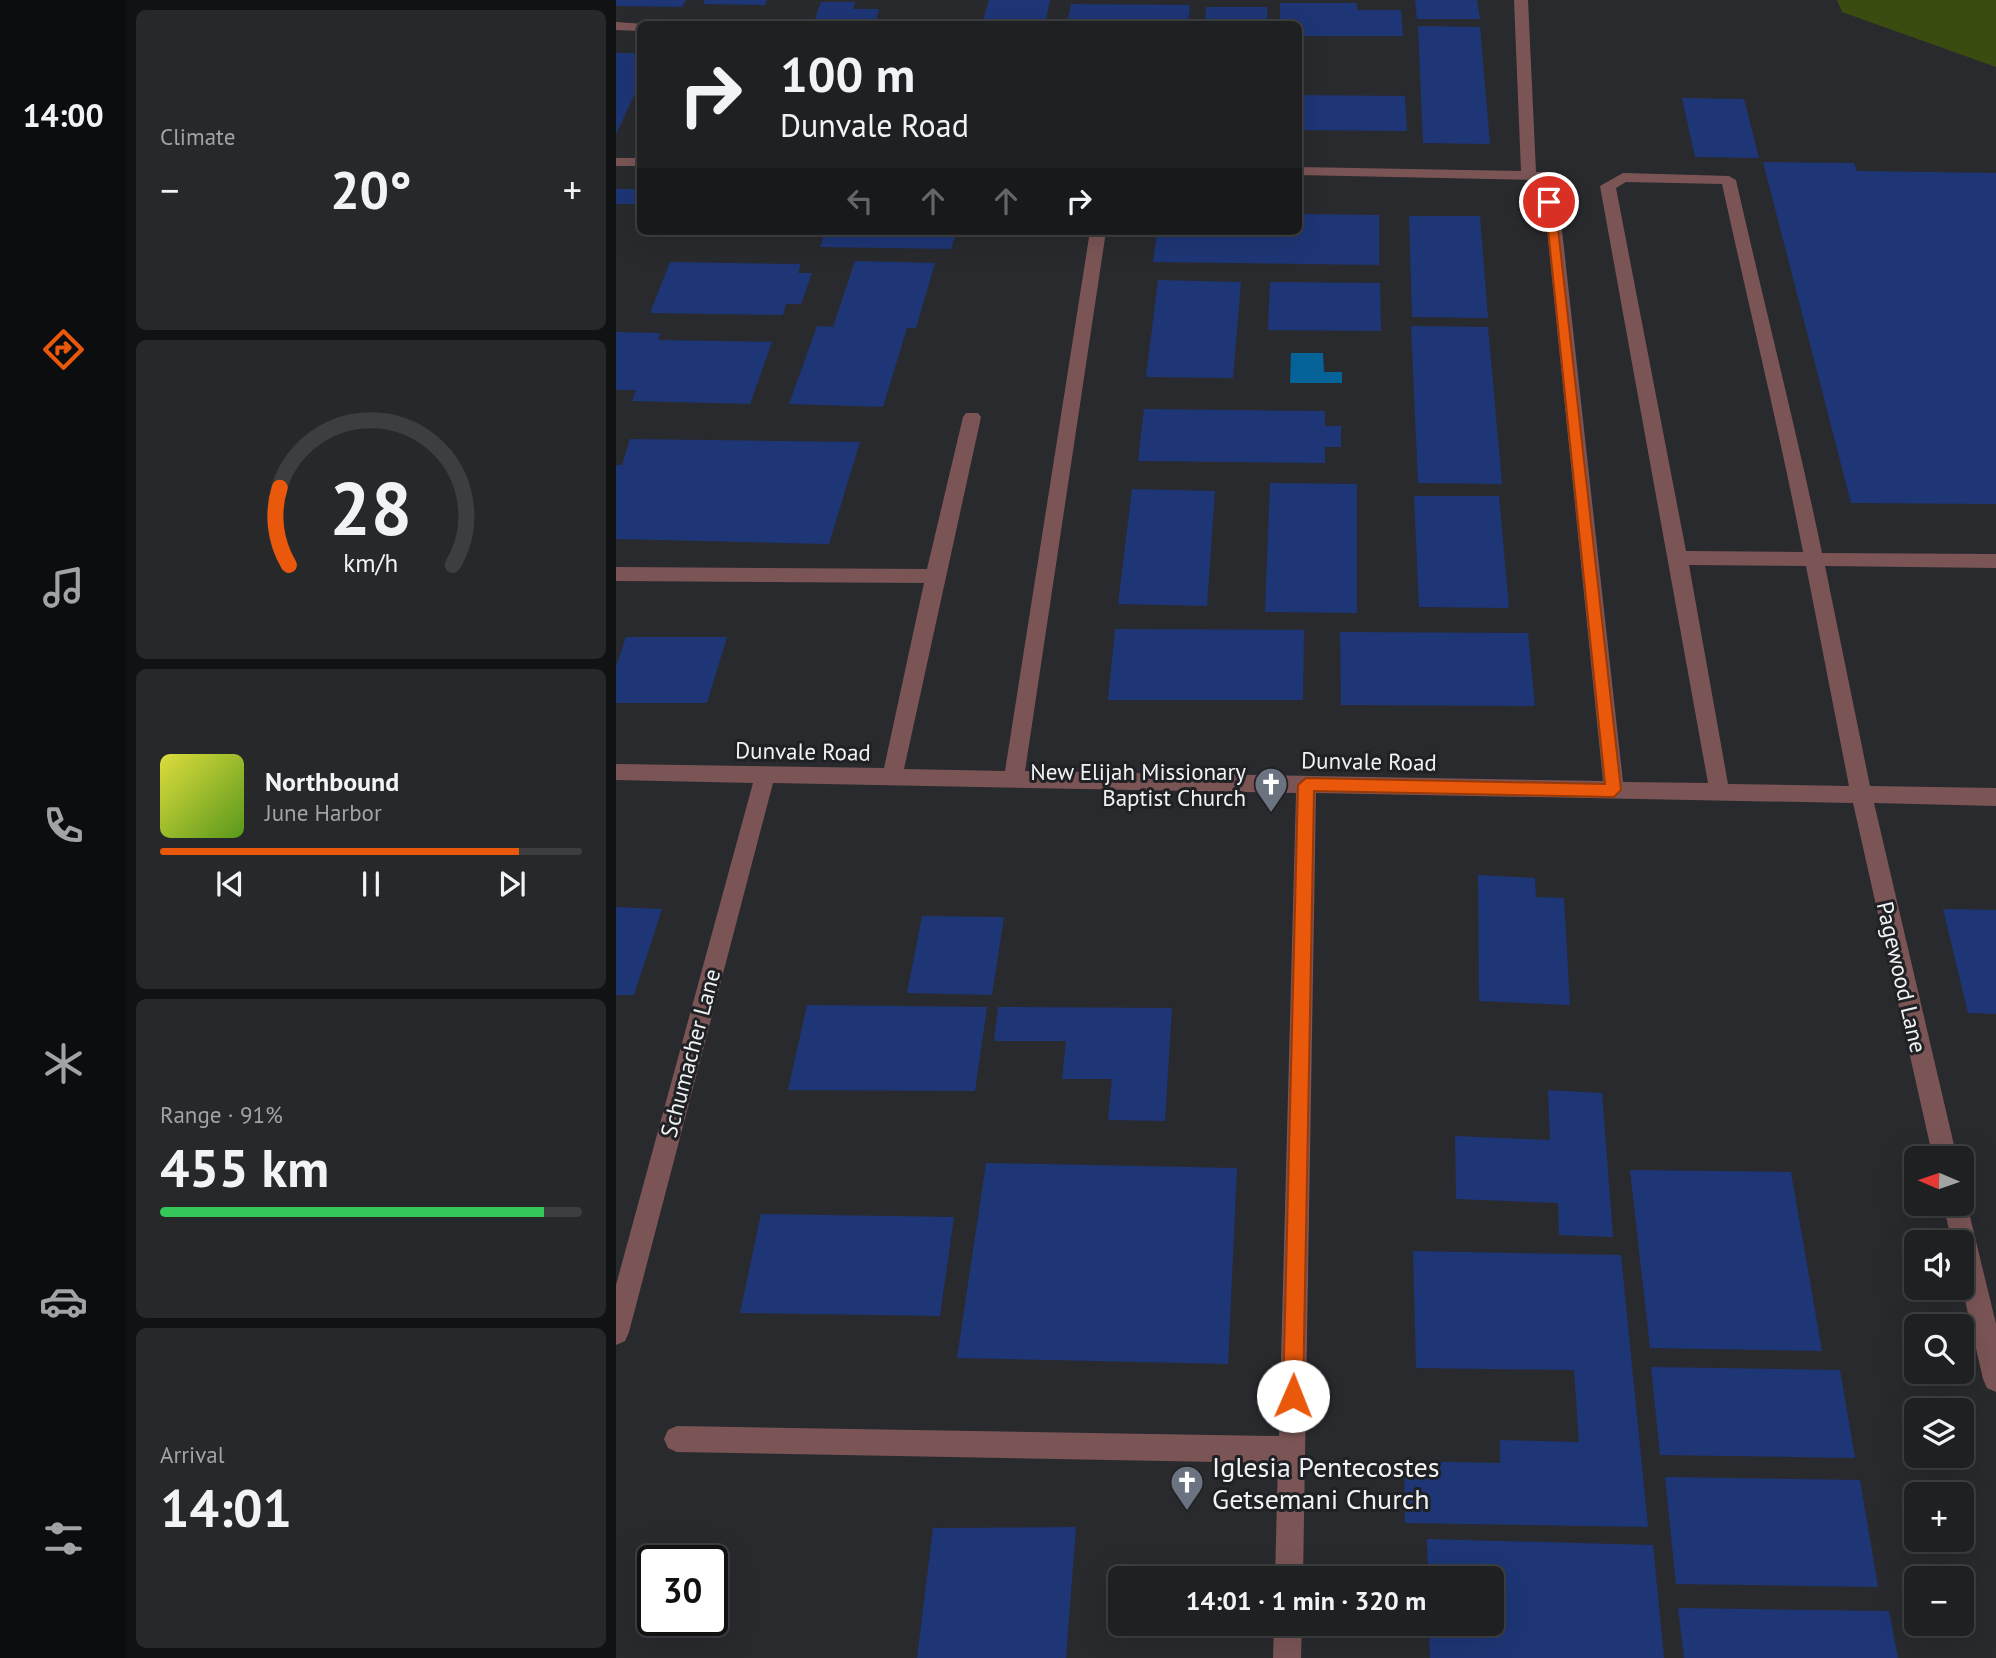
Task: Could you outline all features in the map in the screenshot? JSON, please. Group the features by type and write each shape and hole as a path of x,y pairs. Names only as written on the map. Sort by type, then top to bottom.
{"street":[{"path":"1521,0 1530,176"},
{"path":"616,26 637,27"},
{"path":"616,162 637,162"},
{"path":"1302,171 1549,176 1614,790"},
{"name":"Pagewood Lane","path":"1678,558 1608,186 1623,177 1729,180 1768,357 1786,419 1861,794 1942,1146"},
{"path":"1014,779 1097,235"},
{"path":"892,777 934,576 972,417"},
{"path":"1719,794 1716,760 1678,558 1996,561"},
{"path":"616,575 934,576"},
{"name":"Dunvale Road","path":"616,772 1996,797"},
{"name":"Schumacher Lane","path":"616,1332 765,775"},
{"path":"1289,1566 1306,785"},
{"path":"1958,1216 1996,1379"},
{"path":"677,1439 1292,1450"},
{"path":"1287,1658 1288,1636"}],"green space":[{"path":"1837,0 1996,0 1996,67 1842,12"}],"water":[{"path":"1291,353 1323,353 1324,372 1342,372 1342,383 1290,383"}],"building":[{"path":"616,0 686,0 682,7 616,6"},
{"path":"705,0 767,0 765,5 703,4"},
{"path":"989,0 1050,0 1046,21 983,21"},
{"path":"1415,0 1477,0 1480,19 1417,19"},
{"path":"821,2 855,2 853,9 879,9 876,21 814,21"},
{"path":"1280,3 1357,3 1357,10 1401,10 1403,36 1302,36 1302,21 1280,21"},
{"path":"1071,4 1190,5 1188,21 1068,21"},
{"path":"1206,7 1267,7 1267,21 1205,21"},
{"path":"1418,26 1480,27 1490,144 1423,143"},
{"path":"616,53 637,53 637,89 616,134"},
{"path":"1302,95 1405,96 1407,131 1302,130"},
{"path":"1682,98 1744,99 1759,158 1695,157"},
{"path":"1763,162 1854,163 1857,171 1996,173 1996,504 1851,503"},
{"path":"616,189 637,189 637,204 616,204"},
{"path":"1302,214 1379,215 1379,265 1153,262 1156,235 1302,235"},
{"path":"1409,216 1480,216 1488,318 1412,317"},
{"path":"824,235 955,235 951,249 820,247"},
{"path":"855,261 935,263 916,328 907,328 883,407 789,404 817,326 833,327"},
{"path":"670,262 801,264 798,273 812,273 801,304 786,304 783,315 650,313"},
{"path":"1158,280 1241,282 1233,378 1146,377"},
{"path":"1270,282 1380,283 1381,331 1268,330"},
{"path":"1411,326 1488,327 1502,484 1418,483"},
{"path":"616,332 660,333 658,340 772,342 750,404 632,401 636,390 616,390"},
{"path":"1144,409 1325,411 1325,426 1341,426 1341,447 1325,447 1325,463 1138,461"},
{"path":"630,439 860,442 829,544 616,539 616,465 622,465"},
{"path":"1270,483 1357,484 1357,613 1265,612"},
{"path":"1132,489 1215,491 1207,606 1118,604"},
{"path":"1414,496 1499,496 1509,608 1419,607"},
{"path":"1115,629 1304,630 1303,700 1108,700"},
{"path":"1340,632 1528,633 1535,706 1341,705"},
{"path":"626,637 727,637 707,703 616,703 616,666"},
{"path":"1478,875 1535,878 1536,897 1564,898 1570,1005 1479,1001"},
{"path":"616,907 662,909 634,995 616,995"},
{"path":"1943,909 1996,910 1996,1014 1968,1013"},
{"path":"922,916 1004,917 992,995 907,993"},
{"path":"807,1005 987,1007 975,1091 788,1090"},
{"path":"998,1007 1172,1008 1165,1121 1108,1120 1112,1079 1062,1079 1066,1041 994,1041"},
{"path":"1548,1090 1602,1093 1613,1237 1559,1235 1558,1203 1456,1199 1455,1136 1550,1140"},
{"path":"986,1163 1237,1168 1228,1364 957,1358"},
{"path":"1630,1170 1791,1172 1822,1351 1650,1348"},
{"path":"761,1214 954,1217 940,1316 740,1313"},
{"path":"1413,1251 1621,1255 1648,1527 1405,1523 1404,1461 1500,1463 1500,1440 1579,1442 1574,1370 1416,1368"},
{"path":"1651,1367 1840,1370 1855,1458 1660,1455"},
{"path":"1665,1477 1860,1480 1878,1587 1676,1584"},
{"path":"1076,1527 1066,1658 917,1658 933,1528"},
{"path":"1427,1539 1653,1545 1664,1658 1430,1658 1429,1636 1504,1636 1504,1566 1428,1566"},
{"path":"1678,1608 1889,1611 1898,1658 1684,1658"}],"place":[{"name":"New Elijah Missionary Baptist Church","path":"1271,814"},
{"name":"Iglesia Pentecostes Getsemani Church","path":"1187,1512"}],"route":[{"path":"1293,1396 1306,785 1614,790 1549,202"}]}
